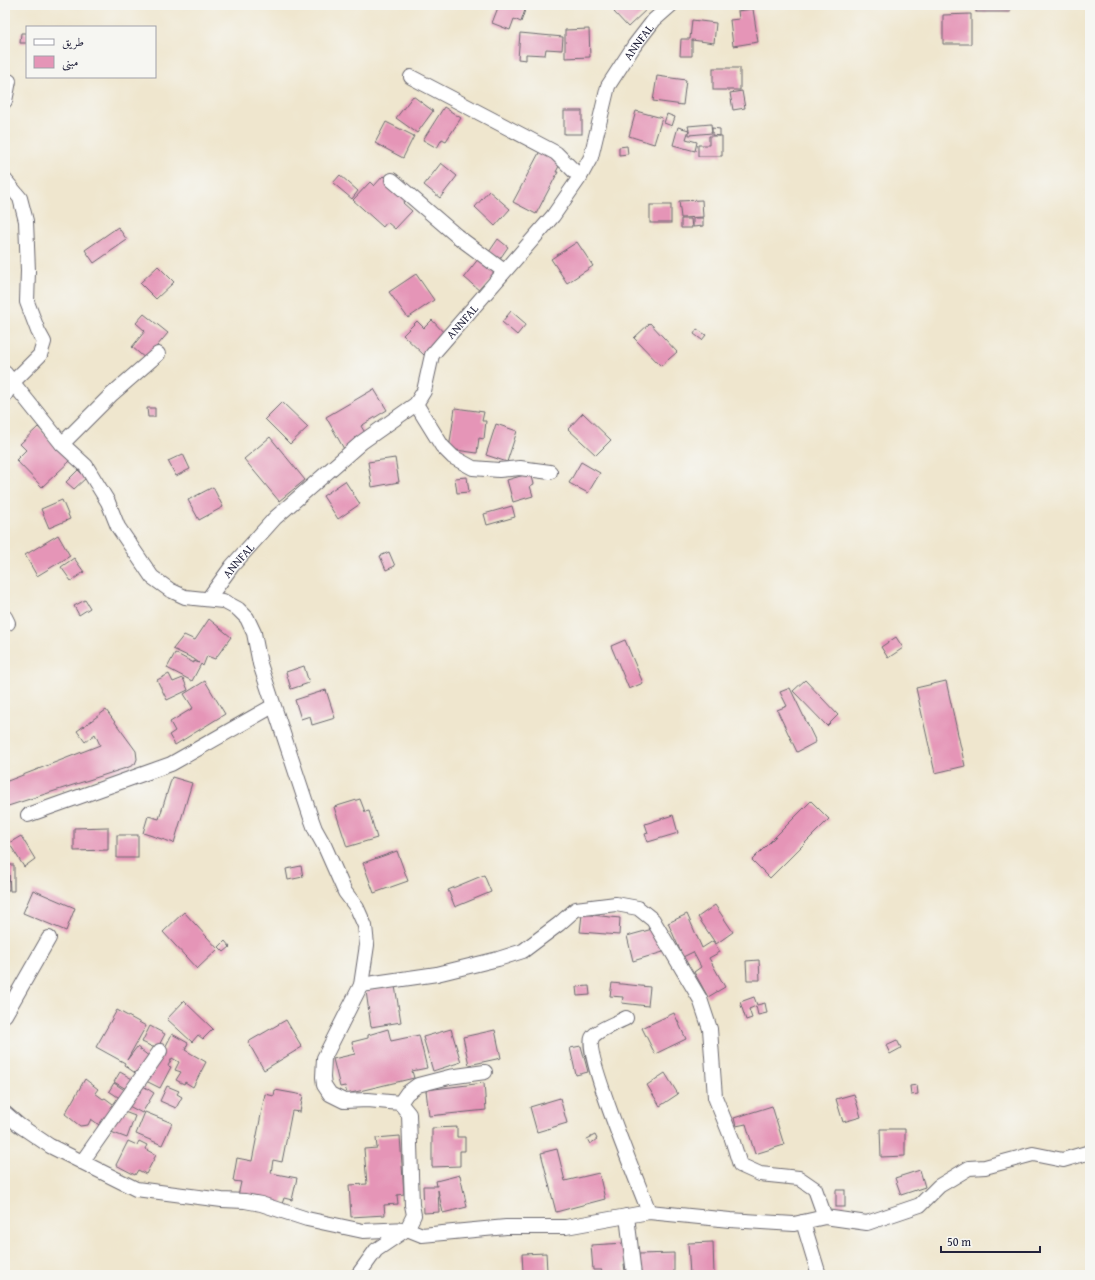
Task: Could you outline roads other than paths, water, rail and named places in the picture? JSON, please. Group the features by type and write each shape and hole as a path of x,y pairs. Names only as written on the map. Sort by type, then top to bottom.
{"street":[{"name":"ANNFAL","path":"208,599 232,566 275,518 362,442 416,404 424,391 432,355 552,216 580,177 591,157 608,86 634,46 654,20 671,5"},
{"path":"411,78 556,153 580,177"},
{"path":"5,101 9,81"},
{"path":"5,180 20,198 26,221 28,271 27,302 38,331 44,342 40,355 9,378 5,395"},
{"path":"392,180 457,236 504,271"},
{"path":"62,444 112,395 158,354"},
{"path":"9,378 62,444 86,466 108,502 118,528 152,577 170,590 185,597 223,601 238,609 247,618 254,633 260,664 273,706 315,828 345,892 357,908 365,926 367,945 361,985 324,1058 324,1085 330,1094 344,1101 368,1100 400,1103 409,1114 412,1205 414,1215 407,1229 376,1250 358,1275"},
{"path":"416,404 442,446 453,457 473,468 499,470 520,468 550,472"},
{"path":"28,815 171,764 273,706"},
{"path":"361,985 437,974 498,959 523,951 576,909 616,904 638,908 653,920 700,999 710,1029 716,1097 740,1165 760,1174 799,1178 815,1189 825,1217"},
{"path":"5,1015 49,938"},
{"path":"626,1018 595,1033 591,1040 591,1047 599,1078 619,1136 649,1212"},
{"path":"82,1162 160,1051"},
{"path":"400,1103 407,1093 418,1085 450,1077 485,1072"},
{"path":"5,1113 19,1125 50,1146 136,1189 222,1200 245,1201 261,1204 307,1219 363,1231 407,1229 422,1235 506,1227 566,1227 649,1212 794,1224 825,1217 867,1223 920,1205 939,1186 969,1168 985,1167 1033,1154 1064,1160 1090,1152"},
{"path":"627,1216 634,1275"},
{"path":"803,1222 819,1275"}]}
